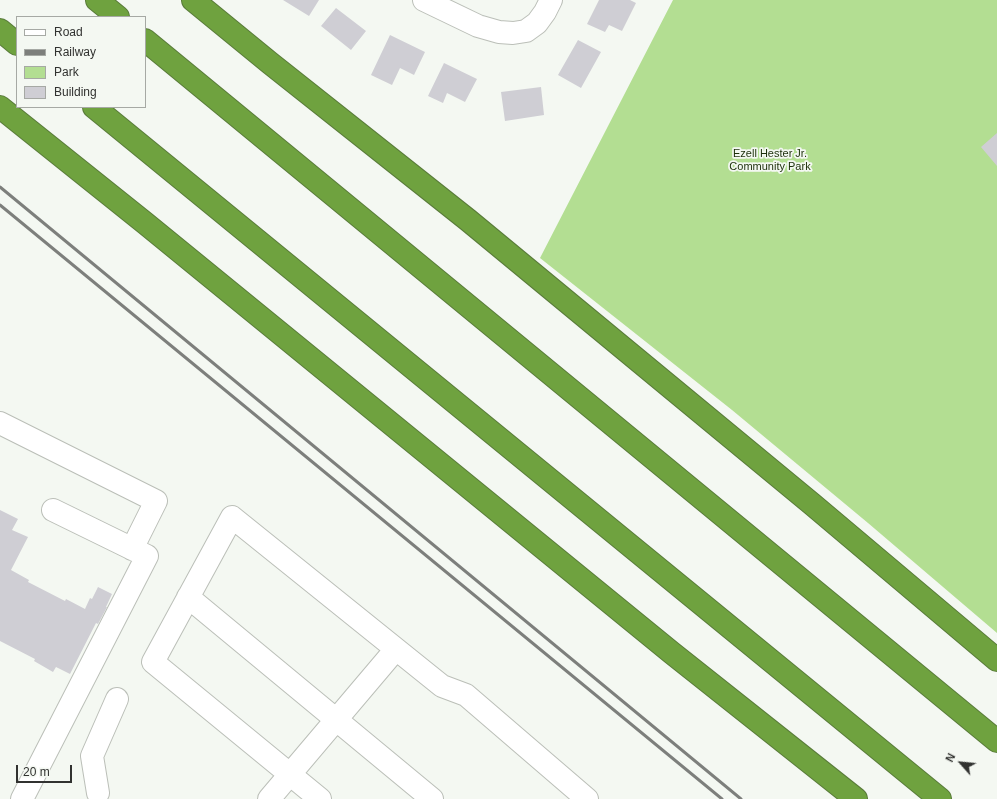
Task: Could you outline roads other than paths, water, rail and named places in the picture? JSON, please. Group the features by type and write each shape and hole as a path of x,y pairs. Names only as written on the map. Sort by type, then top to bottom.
{"highway":[{"path":"97,0 117,16"},
{"path":"193,0 468,220 812,504 997,660"},
{"path":"0,30 16,43"},
{"path":"146,41 997,741"},
{"path":"0,107 678,658 856,799"},
{"path":"95,108 940,799"}],"street":[{"path":"424,0 478,26 513,34 526,30 537,23 552,0"},
{"path":"0,423 156,501 132,549"},
{"path":"22,799 147,556 53,510"},
{"path":"320,799 153,662 232,517 442,686 466,695 587,799"},
{"path":"188,597 432,799"},
{"path":"269,799 396,649"},
{"path":"98,797 92,756 117,699"}],"railway":[{"path":"0,187 741,799"},
{"path":"0,205 722,799"}],"park label":[{"name":"Ezell Hester Jr. Community Park","path":"770,160"}]}
